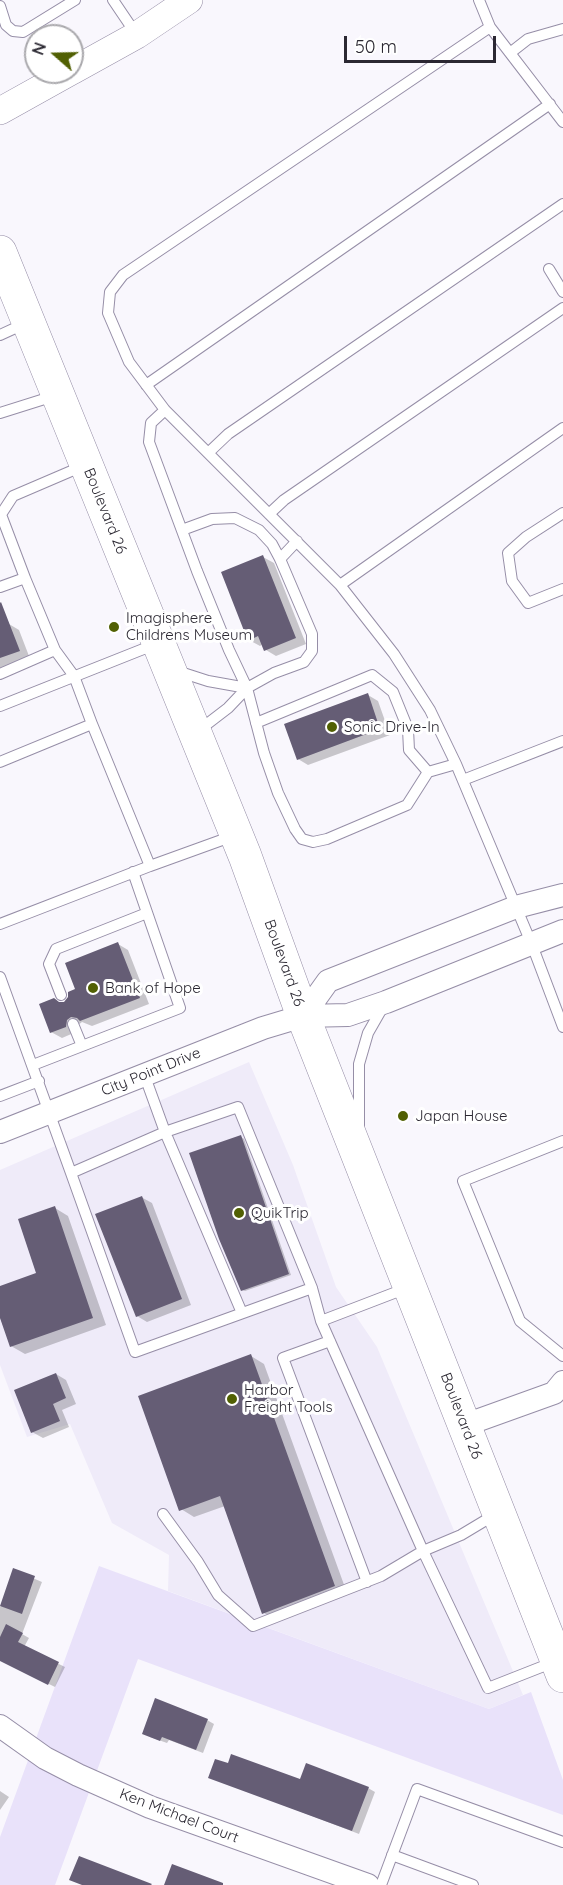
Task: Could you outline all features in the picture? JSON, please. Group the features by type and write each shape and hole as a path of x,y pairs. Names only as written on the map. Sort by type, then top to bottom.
{"main road":[{"name":"Boulevard 26","path":"0,252 14,329 57,395 237,835 303,1016 560,1668"}],"street":[{"path":"84,65 137,35 189,0"},
{"path":"0,111 49,84"},
{"path":"303,1016 328,981 516,907 563,895"},
{"name":"City Point Drive","path":"0,1132 263,1028 303,1016 343,1016 386,1002 563,931"},
{"path":"465,1425 555,1392 563,1382"},
{"name":"Ken Michael Court","path":"0,1726 45,1758 150,1807 368,1885"}],"lane":[{"path":"0,6 6,26 14,31 23,32 75,0"},
{"path":"113,0 137,35"},
{"path":"479,0 490,27 563,122"},
{"path":"490,27 123,275 110,292 108,313 129,362 165,410 340,585 394,654 430,710 463,780 532,945 563,1027"},
{"path":"510,53 528,39 563,29"},
{"path":"146,385 550,104"},
{"path":"208,453 228,434 563,204"},
{"path":"549,269 563,292"},
{"path":"269,514 284,500 563,308"},
{"path":"0,413 57,395"},
{"path":"165,410 152,423 149,442 229,650 247,688 264,753 278,793 302,839 313,842 327,839 407,805 428,772 456,764"},
{"path":"340,585 563,428"},
{"path":"86,465 13,496 0,514 55,650 74,676 150,866"},
{"path":"563,513 526,537 508,553 512,581 528,603 563,589"},
{"path":"182,530 212,519 235,518 259,530 272,544 280,559 312,634 312,651 303,662 274,673 247,688 228,708 195,733"},
{"path":"280,559 297,541"},
{"path":"0,587 25,578"},
{"path":"0,674 55,650"},
{"path":"0,706 74,676 164,656 208,681 247,688"},
{"path":"256,723 372,675 393,692 408,729 409,750 428,772"},
{"path":"0,762 92,724"},
{"path":"463,780 563,741"},
{"path":"0,924 133,872 237,835"},
{"path":"33,1065 180,1008 133,872"},
{"path":"61,995 49,964 56,949 147,913"},
{"path":"0,977 3,993 51,1113 135,1352 312,1288"},
{"path":"360,1159 359,1065 368,1033 386,1002"},
{"path":"73,1024 82,1046"},
{"path":"144,1074 165,1132 242,1313"},
{"path":"0,1096 39,1081"},
{"path":"71,1173 165,1132 238,1107 312,1288 321,1322 423,1551 488,1688 560,1668"},
{"path":"563,1141 463,1181 520,1321 563,1356"},
{"path":"321,1322 410,1286"},
{"path":"330,1341 283,1358 367,1582"},
{"path":"163,1514 198,1562 218,1595 253,1626 381,1576 423,1551 461,1535 499,1512"},
{"path":"381,1885 417,1789 563,1842"},
{"path":"392,1855 473,1885"}],"shaded area":[{"path":"249,1062 293,1165 336,1287 377,1347 523,1695 489,1709 168,1591 169,1555 112,1523 70,1424 27,1437 0,1365 0,1170"},
{"path":"99,1566 489,1709 531,1692 563,1780 563,1815 138,1659 55,1885 0,1885 0,1837"}],"building":[{"path":"263,555 296,638 264,651 258,636 248,641 221,572"},
{"path":"0,603 20,651 0,658"},
{"name":"Sonic Drive-In","path":"368,693 380,729 297,760 284,724"},
{"path":"118,942 140,998 80,1021 71,1017 67,1020 66,1027 50,1033 39,1004 54,998 59,1002 64,1002 68,997 68,992 75,989 65,963"},
{"name":"QuikTrip","path":"241,1135 289,1274 241,1291 219,1239 189,1153"},
{"path":"142,1196 182,1299 136,1317 95,1214"},
{"path":"55,1206 93,1318 10,1347 0,1318 0,1286 36,1273 18,1219"},
{"path":"251,1354 335,1586 262,1614 220,1496 179,1511 138,1396"},
{"path":"56,1373 66,1398 53,1404 60,1421 31,1433 14,1390"},
{"path":"13,1568 35,1576 22,1614 0,1606"},
{"path":"6,1624 23,1633 18,1642 59,1662 48,1685 0,1661 0,1637"},
{"path":"155,1698 208,1719 196,1750 162,1737 160,1741 142,1734"},
{"path":"231,1754 300,1779 306,1763 369,1787 352,1831 208,1778 215,1759 228,1763"},
{"path":"79,1856 152,1884 82,1885 69,1880"},
{"path":"172,1864 223,1883 223,1885 164,1885"}],"place":[{"name":"Imagisphere Childrens Museum","path":"114,627"},
{"name":"Sonic Drive-In","path":"332,727"},
{"name":"Bank of Hope","path":"93,988"},
{"name":"Japan House","path":"403,1116"},
{"name":"QuikTrip","path":"239,1213"},
{"name":"Harbor Freight Tools","path":"232,1399"}]}
